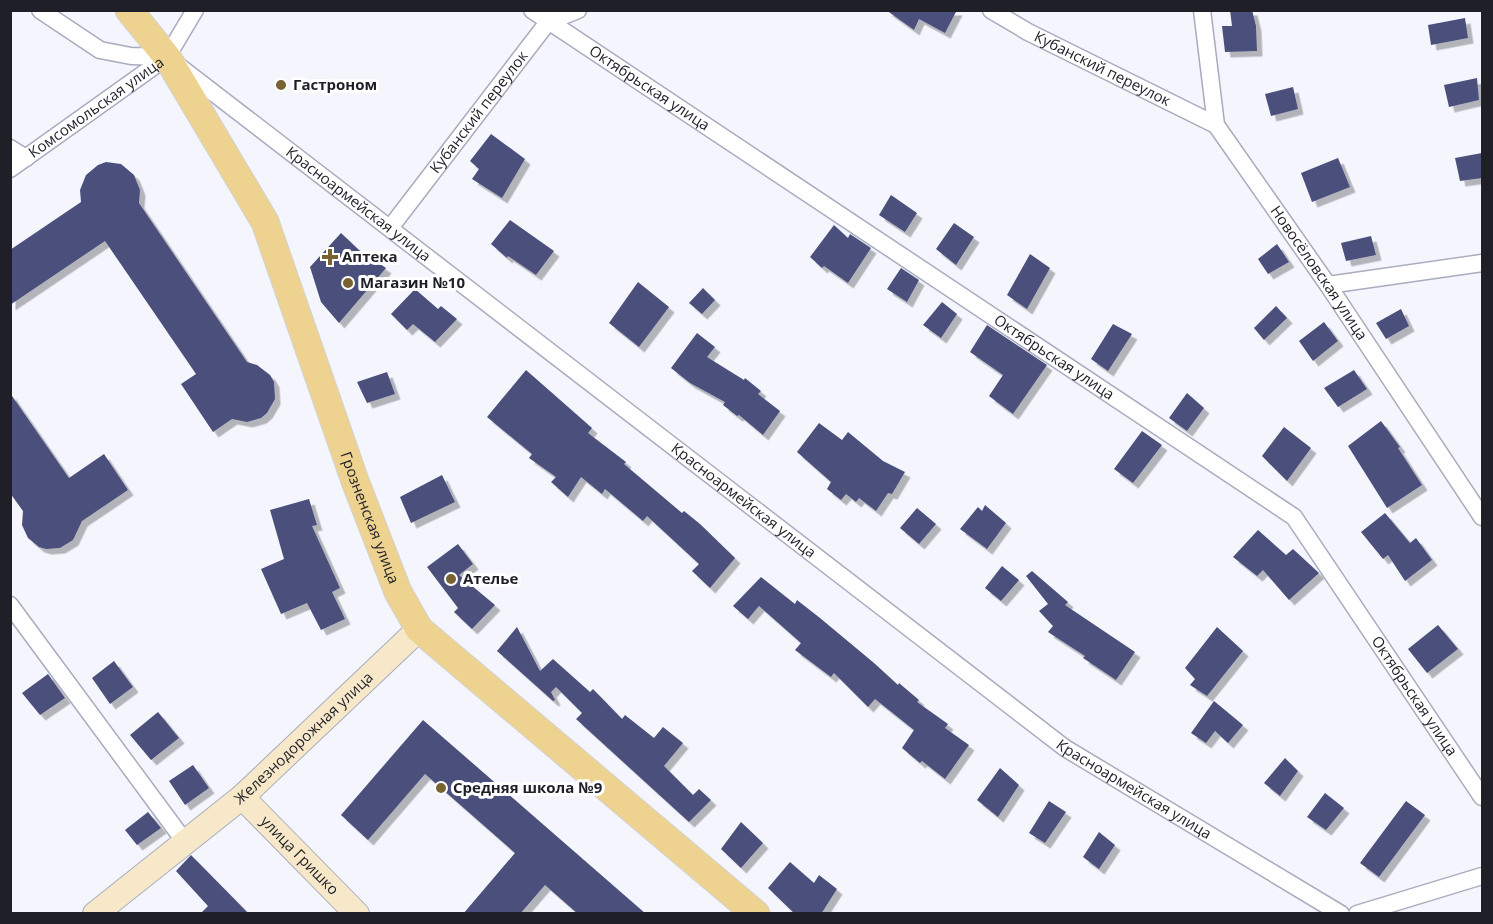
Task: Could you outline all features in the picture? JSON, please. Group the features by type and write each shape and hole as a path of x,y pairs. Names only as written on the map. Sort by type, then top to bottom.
{"main road":[{"name":"Грозненская улица","path":"129,10 167,57 266,222 355,481 398,592 419,629 756,914"}],"street":[{"path":"40,10 100,50 131,56 167,57"},
{"name":"Комсомольская улица","path":"10,169 167,57 195,10"},
{"name":"Октябрьская улица","path":"532,10 1294,517 1482,797"},
{"path":"548,22 578,10"},
{"name":"Кубанский переулок","path":"991,10 1028,33 1216,125"},
{"name":"Новосёловская улица","path":"1202,10 1216,125 1328,285 1482,517"},
{"name":"Кубанский переулок","path":"390,228 548,22"},
{"name":"Красноармейская улица","path":"167,57 1065,748 1341,914"},
{"path":"10,148 26,158"},
{"path":"1328,285 1482,263"},
{"path":"10,605 185,842"},
{"name":"Железнодорожная улица","path":"95,914 242,797 419,629"},
{"name":"улица Гришко","path":"242,797 357,914"},
{"path":"1357,914 1482,876"}],"building":[{"path":"886,10 957,10 945,33 919,19 914,30"},
{"path":"1230,10 1252,10 1256,26 1257,51 1225,52 1222,26 1232,26"},
{"path":"1465,18 1468,38 1431,45 1428,25"},
{"path":"1477,78 1479,100 1449,107 1444,85"},
{"path":"1293,87 1298,109 1271,116 1265,94"},
{"path":"491,134 525,159 502,198 472,179 479,169 470,161"},
{"path":"1482,153 1482,178 1460,181 1455,158"},
{"path":"1338,158 1350,187 1312,202 1301,173"},
{"path":"106,162 121,164 134,175 140,190 139,203 247,362 257,365 270,375 274,382 275,399 267,413 261,418 247,422 232,419 213,432 181,384 196,374 105,241 10,305 10,250 81,202 80,190 86,175 98,165"},
{"path":"891,195 917,213 905,232 879,215"},
{"path":"510,220 554,251 536,275 508,256 507,258 491,244"},
{"path":"954,223 974,237 956,265 936,249"},
{"path":"834,225 848,238 850,234 871,248 848,283 824,266 822,268 810,257"},
{"path":"341,233 359,250 386,268 339,323 321,302 310,267"},
{"path":"1371,236 1376,255 1346,261 1341,243"},
{"path":"1277,244 1289,262 1268,274 1258,259"},
{"path":"1030,254 1050,268 1027,309 1007,295"},
{"path":"901,268 919,280 907,302 887,289"},
{"path":"638,282 669,307 639,347 609,323"},
{"path":"703,288 715,300 702,314 689,303"},
{"path":"415,289 438,309 441,306 457,319 435,342 413,324 407,330 391,314"},
{"path":"942,302 957,314 941,338 923,325"},
{"path":"1276,306 1287,318 1264,340 1254,328"},
{"path":"1401,309 1409,326 1386,339 1376,323"},
{"path":"1324,322 1338,341 1313,361 1299,341"},
{"path":"1113,324 1132,334 1108,371 1091,359"},
{"path":"987,325 1047,365 1013,414 989,396 1003,375 970,352"},
{"path":"697,333 715,347 707,357 744,380 745,378 761,391 758,394 780,411 763,435 723,405 725,402 690,383 671,368"},
{"path":"526,370 592,428 588,433 626,462 624,464 682,513 684,511 700,524 735,558 710,588 692,571 699,564 647,516 643,521 605,489 602,494 581,477 568,497 551,482 556,477 529,458 532,454 487,417"},
{"path":"1354,370 1367,389 1338,407 1324,388"},
{"path":"387,372 395,394 367,403 357,382"},
{"path":"10,393 69,478 104,454 128,490 82,521 73,540 60,548 39,547 28,538 22,525 23,511 10,493"},
{"path":"1187,393 1204,408 1187,431 1169,418"},
{"path":"1381,421 1400,447 1398,448 1422,485 1387,508 1348,446"},
{"path":"819,423 842,440 848,432 883,461 905,472 892,494 888,493 876,511 859,498 856,502 846,494 841,500 827,489 831,482 797,452"},
{"path":"1284,427 1311,448 1287,481 1262,456"},
{"path":"1142,431 1162,445 1133,483 1114,469"},
{"path":"442,475 455,502 411,523 400,497"},
{"path":"309,499 317,525 312,526 340,588 332,592 345,619 321,630 307,603 281,614 261,569 284,559 270,510"},
{"path":"985,505 1006,523 987,549 960,529 978,507 982,511"},
{"path":"917,508 936,524 919,544 900,528"},
{"path":"1385,513 1410,543 1416,538 1432,560 1405,581 1388,555 1383,559 1361,532"},
{"path":"1258,530 1286,555 1293,549 1319,573 1289,600 1263,570 1257,576 1233,557"},
{"path":"458,544 473,564 459,575 495,605 472,629 454,612 458,608 427,567"},
{"path":"1002,566 1019,580 1001,601 985,588"},
{"path":"1032,571 1068,602 1065,605 1135,652 1116,680 1048,632 1053,626 1039,611 1048,604 1026,576"},
{"path":"761,577 795,604 797,600 820,618 898,685 899,683 919,700 917,702 948,724 945,728 969,745 945,779 902,748 914,730 875,699 868,707 834,673 831,677 795,650 801,643 759,606 748,619 733,606"},
{"path":"1438,625 1458,649 1427,673 1408,649"},
{"path":"517,627 540,671 553,659 590,692 593,689 622,719 625,715 654,738 663,727 683,743 664,766 693,795 699,789 711,800 689,822 576,719 582,713 556,687 551,692 555,700 553,701 497,651"},
{"path":"1217,627 1243,651 1207,696 1190,685 1195,679 1185,668"},
{"path":"114,661 133,687 110,704 92,678"},
{"path":"48,674 65,698 40,715 22,693"},
{"path":"1214,701 1243,725 1228,743 1215,731 1206,743 1191,733"},
{"path":"158,712 179,738 151,760 130,735"},
{"path":"423,720 646,914 578,914 545,885 520,914 463,914 515,853 425,774 368,840 341,815"},
{"path":"1285,758 1298,771 1280,796 1264,783"},
{"path":"193,765 209,788 185,805 169,781"},
{"path":"1000,768 1019,785 998,817 977,800"},
{"path":"1325,793 1344,808 1326,830 1307,817"},
{"path":"1049,801 1066,812 1045,843 1029,833"},
{"path":"1406,801 1425,815 1379,877 1360,863"},
{"path":"148,812 161,828 137,845 125,830"},
{"path":"741,822 763,843 741,868 721,849"},
{"path":"1099,832 1115,845 1099,869 1083,857"},
{"path":"191,855 249,914 200,914 208,906 176,871"},
{"path":"790,862 814,883 819,875 837,889 821,914 795,914 768,888"}],"place":[{"name":"Гастроном","path":"281,85"},
{"name":"Аптека","path":"330,257"},
{"name":"Магазин №10","path":"348,283"},
{"name":"Ателье","path":"451,579"},
{"name":"Средняя школа №9","path":"441,788"}]}
